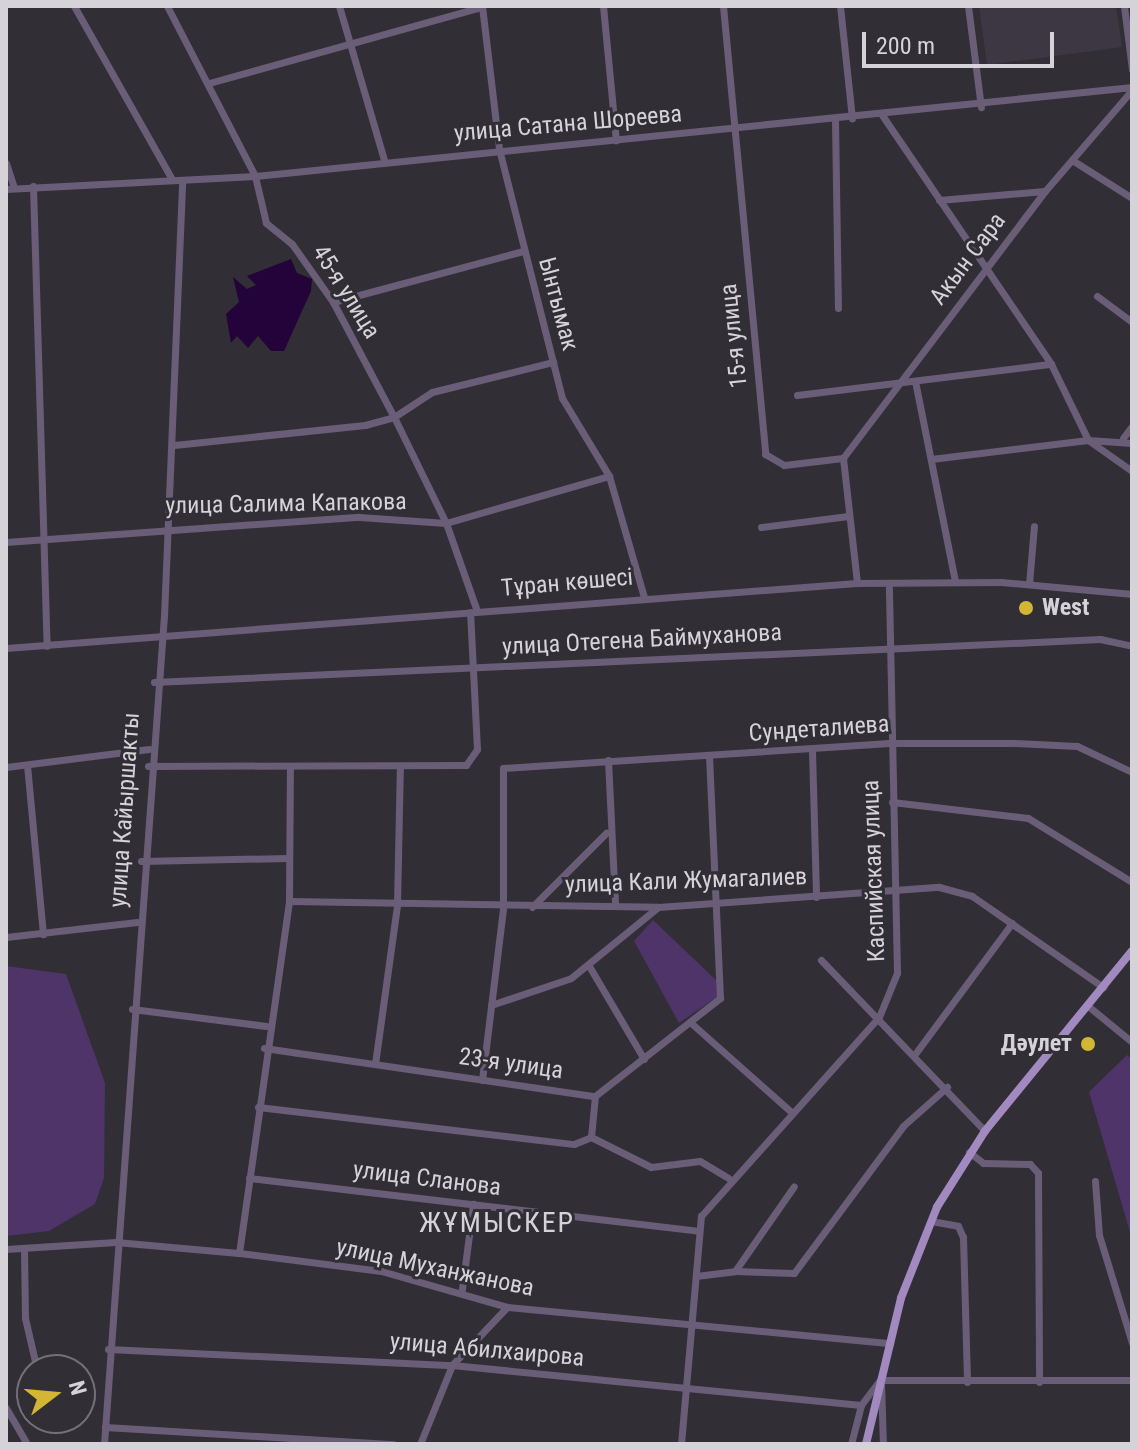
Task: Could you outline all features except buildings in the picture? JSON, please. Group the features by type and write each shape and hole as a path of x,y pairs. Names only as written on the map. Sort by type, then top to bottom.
{"main road":[{"path":"866,1444 890,1343 931,1221 969,1152 1132,951"}],"street":[{"path":"74,6 172,179"},
{"name":"45-я улица","path":"167,6 255,176 266,223 292,244 333,302 394,417 446,523 473,611"},
{"path":"339,6 384,160"},
{"path":"209,83 349,41 482,6"},
{"name":"Ынтымак","path":"482,6 499,149 553,362 571,417 609,476 644,597"},
{"path":"603,6 616,140"},
{"name":"15-я улица","path":"723,6 765,454 784,465 843,458"},
{"path":"840,6 852,118"},
{"path":"968,6 981,107"},
{"path":"1124,6 1132,69"},
{"name":"улица Сатана Шореева","path":"10,189 255,176 499,149 981,107 1132,88"},
{"name":"Акын Сара","path":"843,458 1045,191 1132,88"},
{"path":"882,115 1051,364 1088,440 1132,471"},
{"path":"835,120 838,308"},
{"path":"1072,160 1132,198"},
{"path":"6,163 10,189"},
{"name":"улица Кайыршакты","path":"104,1444 141,861 169,529 182,180"},
{"path":"33,186 47,539 47,646"},
{"path":"939,200 1045,191"},
{"path":"333,302 524,251"},
{"path":"1097,296 1132,322"},
{"path":"174,445 394,417 432,392 553,362"},
{"path":"797,395 904,379 915,381 1051,364"},
{"path":"915,381 955,582"},
{"path":"1123,438 1132,426"},
{"path":"931,459 1088,440 1123,438 1132,443"},
{"path":"843,458 857,583"},
{"name":"улица Салима Капакова","path":"6,542 359,517 446,523 609,476"},
{"path":"761,527 848,516"},
{"path":"1029,584 1034,526"},
{"name":"Тұран көшесі","path":"6,648 857,583 1029,584 1132,594"},
{"name":"Каспийская улица","path":"695,1230 728,1178 879,1017 897,973 889,743 889,583"},
{"path":"148,766 466,765 474,758 473,611"},
{"name":"улица Отегена Баймуханова","path":"154,682 1100,639 1132,646"},
{"name":"Сундеталиева","path":"503,908 503,768 812,751 889,743 1077,746 1132,772"},
{"path":"6,767 149,749"},
{"path":"812,751 816,897"},
{"path":"709,756 714,905"},
{"path":"608,760 606,833 615,905"},
{"path":"27,765 43,934"},
{"path":"375,1064 397,905 400,766"},
{"path":"239,1253 266,1026 289,901 290,767"},
{"path":"892,802 1028,818 1132,882"},
{"path":"532,907 606,833"},
{"path":"141,861 289,858"},
{"name":"улица Кали Жумагалиев","path":"289,901 503,908 658,907 816,897 893,887 961,893 1012,923 1103,987"},
{"name":"23-я улица","path":"264,1048 595,1096 720,998 714,905"},
{"path":"491,1005 536,994 589,966 658,907"},
{"path":"482,1080 503,908"},
{"path":"6,937 137,922"},
{"path":"915,1054 1012,923"},
{"path":"821,960 947,1087 985,1131"},
{"path":"589,966 644,1059"},
{"path":"1088,1006 1132,1042"},
{"path":"132,1009 266,1026"},
{"path":"691,1023 790,1111"},
{"path":"696,1276 735,1271 794,1273 903,1126 947,1087"},
{"path":"591,1137 595,1096"},
{"path":"258,1107 574,1144 591,1137 651,1167 700,1161 728,1178"},
{"path":"969,1152 983,1163 1030,1164 1038,1173 1039,1382"},
{"name":"улица Сланова","path":"249,1178 695,1230"},
{"path":"1095,1181 1099,1235 1132,1343"},
{"path":"735,1271 794,1186"},
{"path":"462,1289 473,1204"},
{"path":"931,1221 958,1226 963,1237 967,1382"},
{"path":"681,1444 696,1276 695,1230"},
{"name":"улица Муханжанова","path":"6,1249 116,1242 239,1253 462,1289 507,1307 890,1343"},
{"path":"24,1248 25,1318 33,1354"},
{"path":"420,1444 452,1365 507,1307"},
{"name":"улица Абилхаирова","path":"108,1349 452,1365 861,1405"},
{"path":"880,1380 1132,1380"},
{"path":"851,1444 861,1405 880,1380"},
{"path":"880,1380 883,1444"},
{"path":"6,1408 27,1444"},
{"path":"105,1427 393,1444"}],"shaded area":[{"path":"979,6 1116,6 1122,47 987,65"},
{"path":"291,259 297,273 312,279 311,291 284,351 271,351 258,336 248,348 237,336 231,343 226,314 239,302 233,277 247,289 256,285 247,276"},
{"path":"653,920 718,982 717,997 679,1023 634,941"},
{"path":"6,966 66,974 105,1083 104,1178 95,1204 49,1231 6,1236"},
{"path":"1127,1055 1132,1059 1132,1239 1089,1092"}],"place":[{"name":"West","path":"1026,608"},
{"name":"Дәулет","path":"1088,1044"}],"district":[{"name":"ЖҰМЫСКЕР","path":"497,1223"}]}
